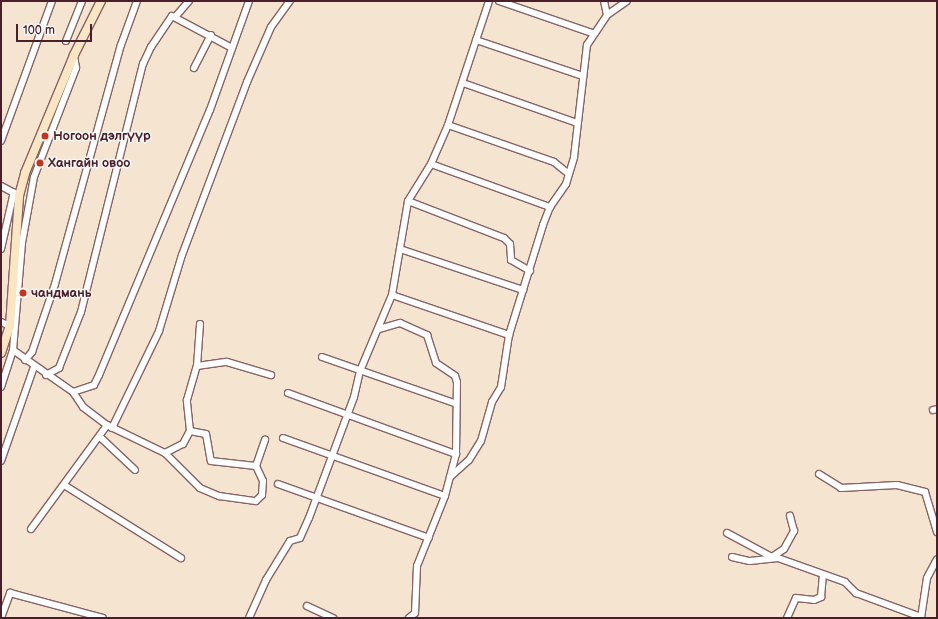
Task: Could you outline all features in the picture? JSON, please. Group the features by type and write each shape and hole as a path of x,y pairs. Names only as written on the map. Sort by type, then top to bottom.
{"main road":[{"path":"1,353 10,326 15,286 16,194 74,55 102,1"}],"street":[{"path":"1,141 52,1"},
{"path":"66,41 82,1"},
{"path":"25,360 32,352 55,284 121,45 137,1"},
{"path":"46,375 59,368 81,312 143,64 166,24 176,16 188,1"},
{"path":"73,392 94,386 100,375 210,110 249,1"},
{"path":"31,529 100,437 110,426 159,331 182,255 247,82 271,27 290,1"},
{"path":"249,618 290,541 300,538 317,497 348,414 360,371 379,329 392,295 408,201 431,164 448,124 463,83 489,1"},
{"path":"499,1 592,33"},
{"path":"604,1 607,16"},
{"path":"450,477 469,460 481,442 492,402 501,387 509,335 523,290 550,207 569,174 583,76 592,33 607,16 628,1"},
{"path":"176,16 232,48"},
{"path":"194,68 211,35"},
{"path":"476,40 583,76"},
{"path":"1,387 13,350 15,286 34,177 76,68 74,55"},
{"path":"463,83 577,123"},
{"path":"448,124 554,162 569,174"},
{"path":"431,164 550,207"},
{"path":"25,173 34,177"},
{"path":"1,186 16,194 1,249"},
{"path":"408,201 504,238 510,244 511,260 530,271"},
{"path":"400,249 523,290"},
{"path":"392,295 509,335"},
{"path":"1,322 10,326"},
{"path":"379,329 400,323 426,335 436,363 455,376 454,403 456,454 445,496 418,566 415,613 409,618"},
{"path":"166,453 182,444 190,431 187,400 197,366 200,324"},
{"path":"13,350 34,367 73,392 83,407 110,426 166,453 200,488 229,499 256,501 262,495 265,488 256,466 265,440"},
{"path":"322,357 454,403"},
{"path":"197,366 227,362 271,375"},
{"path":"1,462 34,367"},
{"path":"288,393 456,454"},
{"path":"190,431 206,434 211,461 256,466"},
{"path":"100,437 135,470"},
{"path":"283,438 445,496"},
{"path":"820,474 841,488 897,485 925,492 937,532"},
{"path":"278,484 429,538"},
{"path":"64,485 181,558"},
{"path":"732,557 750,561 772,557 784,549 794,531 790,516"},
{"path":"727,534 772,557 823,576 845,582 856,594 921,618 927,578 937,559"},
{"path":"786,618 796,598 821,597 823,576"},
{"path":"1,618 12,590 104,618"},
{"path":"307,606 333,618"},
{"path":"70,608 89,618"}],"place":[{"name":"Ногоон дэлгүүр","path":"45,136"},
{"name":"Хангайн овоо","path":"40,163"},
{"name":"чандмань","path":"23,293"}]}
